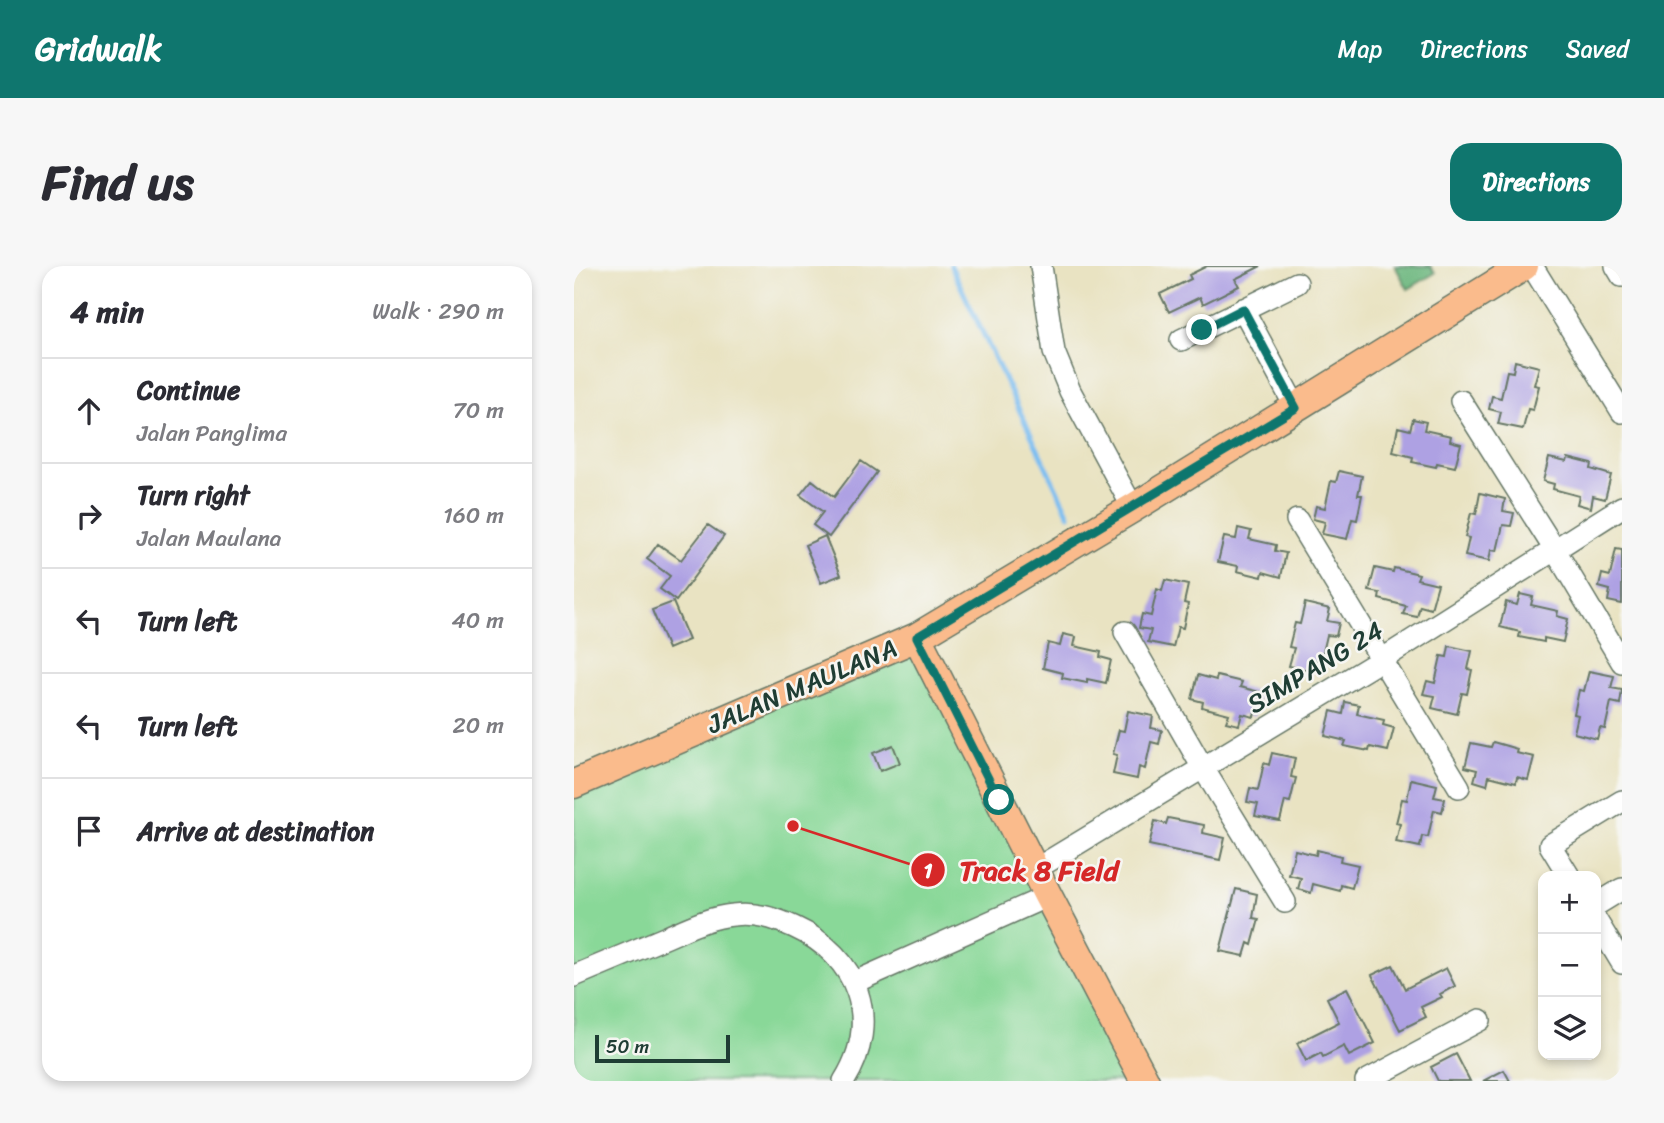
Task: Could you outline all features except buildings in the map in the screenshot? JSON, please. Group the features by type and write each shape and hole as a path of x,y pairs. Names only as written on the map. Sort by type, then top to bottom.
{"main road":[{"name":"JALAN MAULANA","path":"574,784 917,637 1133,508 1524,266"},
{"path":"917,637 1139,1078"}],"street":[{"path":"1041,266 1054,352 1070,391 1133,508"},
{"path":"1532,266 1622,412"},
{"path":"1616,266 1622,276"},
{"path":"1181,340 1297,283"},
{"path":"1243,309 1296,408"},
{"path":"1461,401 1622,662"},
{"name":"SIMPANG 24","path":"1034,870 1381,660 1622,507"},
{"path":"1297,520 1459,787"},
{"path":"1125,632 1203,768 1285,902"},
{"path":"1566,871 1550,845 1622,801"},
{"path":"1601,902 1622,889"},
{"path":"855,982 1048,897"},
{"path":"574,976 703,922 732,915 754,914 774,918 808,933 828,947 844,964 855,982 861,1006 861,1032 844,1081"},
{"path":"1601,928 1622,963"},
{"path":"1366,1081 1403,1072 1480,1020"}],"green space":[{"path":"1395,266 1430,266 1435,273 1408,289"},
{"path":"917,637 1132,1081 574,1081 574,783"}],"waterway":[{"path":"951,266 1069,515"}],"place":[{"name":"Track 8 Field","path":"793,826"}],"route":[{"path":"999,800 917,637 1296,408 1243,309 1202,330"}]}
